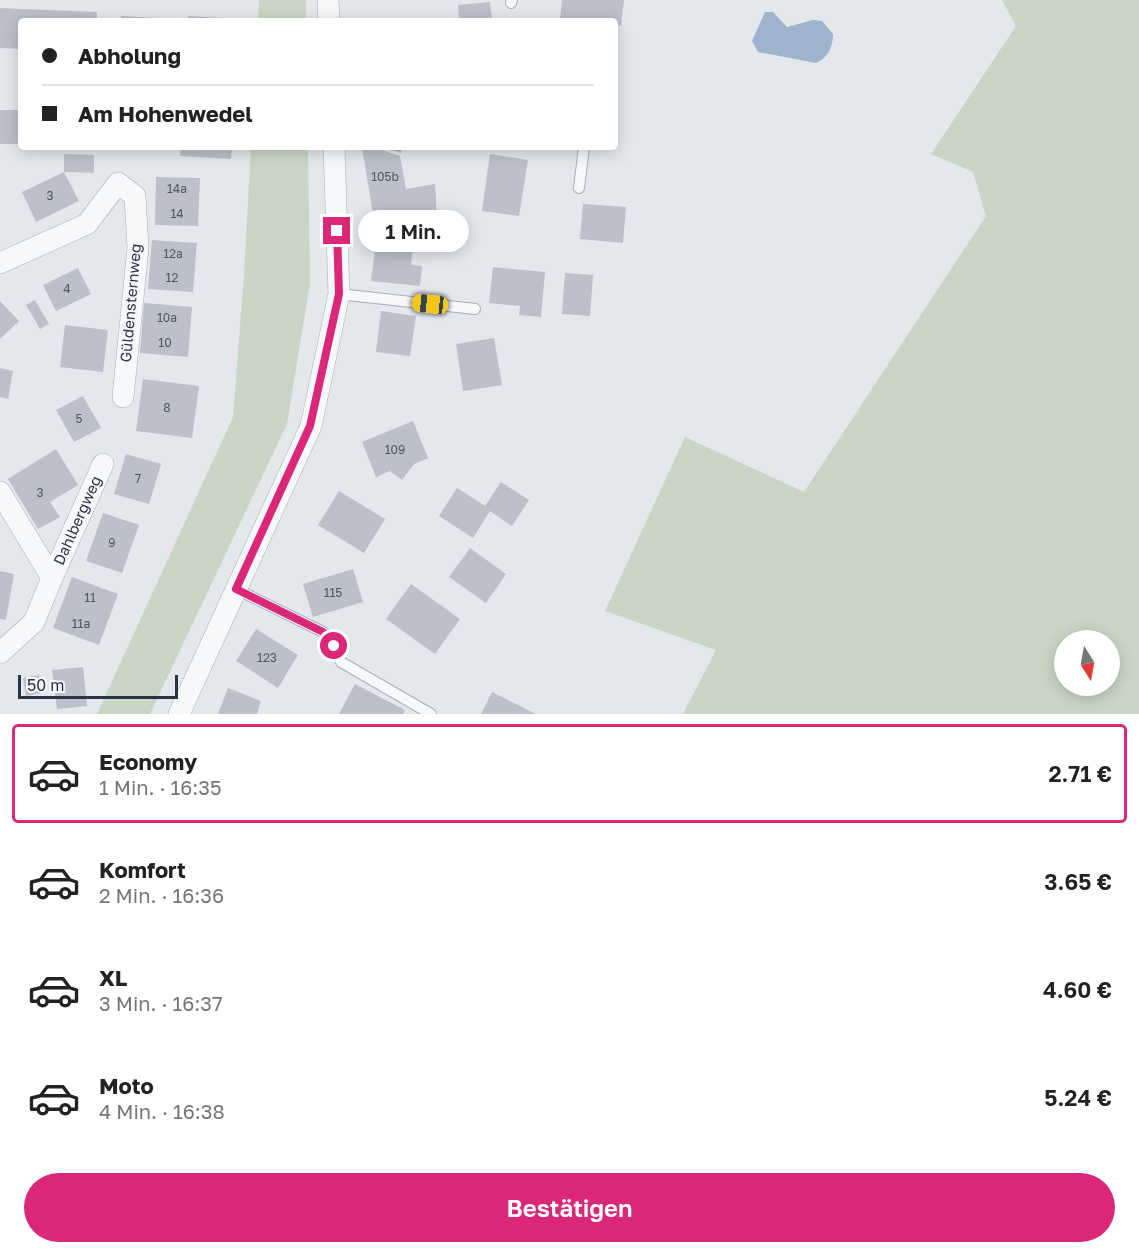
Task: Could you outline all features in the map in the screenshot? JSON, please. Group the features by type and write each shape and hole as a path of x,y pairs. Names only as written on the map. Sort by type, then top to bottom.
{"street":[{"path":"328,0 329,18"},
{"path":"178,714 310,426 339,294 334,150"},
{"name":"Güldensternweg","path":"0,262 87,224 118,183 135,196 138,248 123,398"},
{"name":"Dahlbergweg","path":"0,653 34,622 103,464"},
{"name":"Dahlbergweg","path":"0,492 52,578"}],"lane":[{"path":"579,188 584,150"},
{"path":"339,294 476,309"},
{"path":"236,589 323,632 332,641 341,662 431,714"}],"green space":[{"path":"259,0 306,0 306,18 258,18"},
{"path":"1002,0 1139,0 1139,714 683,714 716,650 605,611 685,437 804,492 986,216 973,172 931,154 1016,26"},
{"path":"251,150 308,150 310,283 287,424 150,714 97,714 233,417"}],"water":[{"path":"765,12 773,12 787,27 813,20 822,21 833,34 829,52 816,63 758,52 752,41"}],"building":[{"path":"562,0 624,0 621,26 618,26 618,18 560,18"},
{"path":"490,2 492,18 459,18 458,5"},
{"path":"0,8 97,12 97,18 18,18 18,49 0,48"},
{"path":"121,16 158,18 121,18"},
{"path":"188,16 224,18 188,18"},
{"path":"0,110 18,110 18,144 0,144"},
{"path":"181,150 232,150 231,159 180,156"},
{"path":"362,150 382,150 400,156 406,189 435,184 437,218 374,220"},
{"path":"64,154 94,155 94,173 64,172"},
{"path":"490,154 528,160 519,216 482,211"},
{"path":"64,172 79,201 36,222 22,192"},
{"path":"156,177 200,178 198,226 155,225"},
{"path":"583,204 626,207 623,243 580,239"},
{"path":"377,234 414,239 411,265 422,266 420,286 371,281"},
{"path":"152,240 197,243 193,292 148,289"},
{"path":"493,267 545,272 541,317 519,315 520,306 489,303"},
{"path":"78,268 91,294 56,311 43,285"},
{"path":"565,273 593,275 590,316 562,314"},
{"path":"35,300 49,324 40,329 26,305"},
{"path":"0,301 19,321 0,339"},
{"path":"144,303 192,307 188,357 140,353"},
{"path":"381,311 416,316 410,356 376,352"},
{"path":"65,325 108,330 103,372 60,367"},
{"path":"494,338 502,385 463,391 456,344"},
{"path":"0,368 13,371 8,399 0,397"},
{"path":"143,379 199,386 192,438 136,431"},
{"path":"83,396 101,428 74,442 56,410"},
{"path":"413,421 428,458 414,464 402,480 390,471 376,477 362,442"},
{"path":"56,449 78,485 50,502 60,517 38,529 8,479"},
{"path":"126,454 161,464 149,504 114,494"},
{"path":"501,482 529,500 512,526 490,511 473,538 439,516 457,488 485,506"},
{"path":"339,491 385,519 364,553 318,525"},
{"path":"103,513 139,525 122,573 86,561"},
{"path":"470,548 506,574 486,603 449,577"},
{"path":"353,569 363,602 313,617 303,584"},
{"path":"0,571 14,574 6,620 0,619"},
{"path":"72,577 118,594 99,645 53,628"},
{"path":"411,584 460,619 435,654 386,619"},
{"path":"256,629 298,655 278,688 236,661"},
{"path":"83,667 87,706 57,709 52,670"},
{"path":"39,675 41,693 26,696 23,678"},
{"path":"355,684 405,710 403,714 339,714"},
{"path":"228,688 261,701 257,714 218,714"},
{"path":"492,692 536,714 481,714"}],"route":[{"path":"334,646 323,632 236,589 310,426 339,294 337,231"}]}
